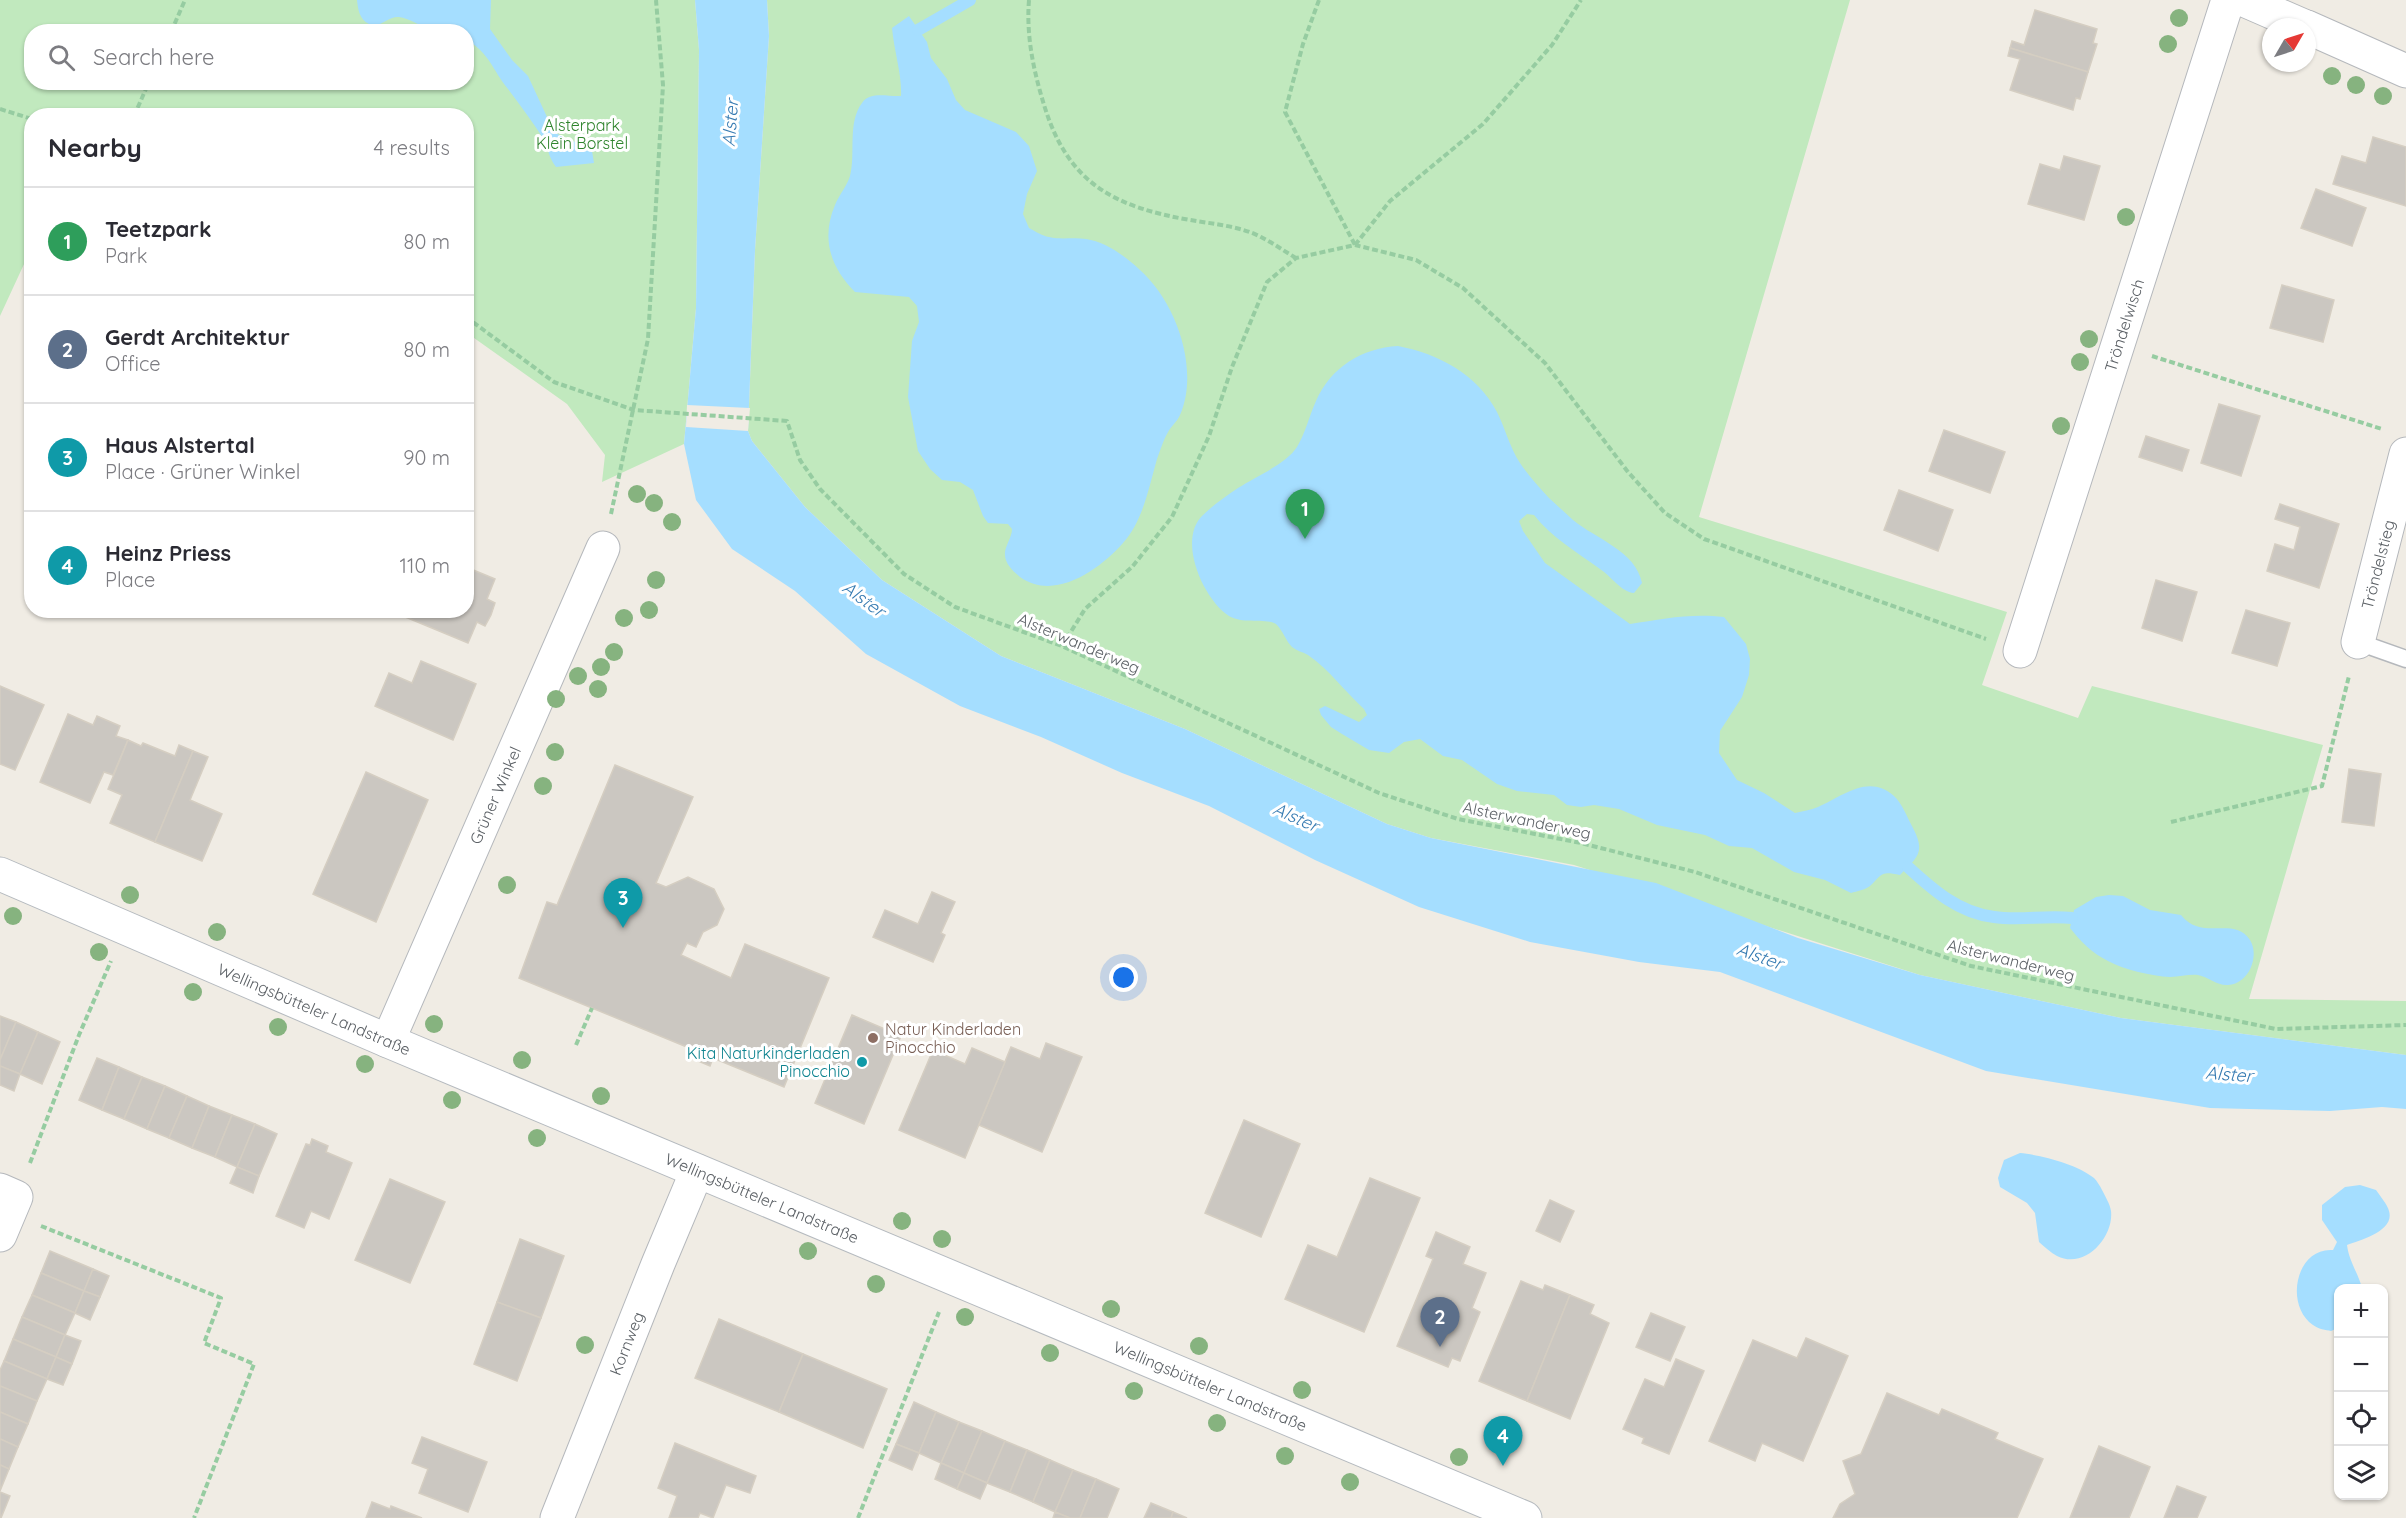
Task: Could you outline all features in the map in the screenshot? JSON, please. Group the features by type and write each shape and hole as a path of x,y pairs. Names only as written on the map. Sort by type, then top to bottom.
{"street":[{"name":"Tröndelwisch","path":"2020,651 2228,0"},
{"path":"2244,0 2285,18"},
{"path":"2316,31 2406,71"},
{"name":"Tröndelstieg","path":"2358,642 2397,442"},
{"name":"Grüner Winkel","path":"388,1041 603,548"},
{"name":"Wellingsbütteler Landstraße","path":"0,874 388,1041 1525,1518"},
{"name":"Kornweg","path":"557,1518 657,1264 697,1171"}],"lane":[{"path":"2358,642 2406,659"}],"path":[{"path":"174,24 185,0"},
{"path":"603,548 648,339 663,85 656,0"},
{"path":"1029,0 1028,37 1038,87 1052,130 1075,168 1108,196 1154,214 1225,226 1260,236 1296,258"},
{"path":"1319,0 1303,44 1286,112 1355,245"},
{"path":"1355,245 1390,201 1483,124 1552,45 1581,0"},
{"path":"138,108 146,90"},
{"path":"0,109 24,116"},
{"path":"1062,646 1085,609 1132,567 1172,517 1209,436 1232,367 1267,282 1296,258 1355,245 1416,260 1463,288 1545,363 1628,472 1665,513 1704,538 2020,651"},
{"path":"474,323 554,382 634,410"},
{"path":"2117,344 2397,442"},
{"name":"Alsterwanderweg","path":"634,410 687,416 787,421 800,459 820,489 904,574 955,607 1062,646 1379,793 1458,819 1581,843 1695,872 1971,966 2276,1029 2406,1024"},
{"path":"2171,822 2322,786 2339,716"},
{"path":"125,927 6,1209 221,1298 204,1343 254,1364 194,1518"},
{"path":"576,1045 592,1008"},
{"path":"858,1518 952,1278"}],"green space":[{"name":"Alsterpark Klein Borstel","path":"0,0 695,0 699,50 696,308 684,444 602,482 605,455 567,404 474,338 474,108 24,108 24,264 0,316"},
{"path":"767,0 1850,0 1699,517 2007,612 1982,685 2078,718 2092,686 2323,745 2249,999 2406,1001 2406,1055 2121,1018 1920,975 1574,865 1431,838 1387,824 1185,729 1001,656 882,580 805,507 752,441 748,431 755,250 769,36"}],"water":[{"path":"357,0 491,0 490,29 512,60 528,76 554,132 570,141 582,143 592,151 594,163 556,167 539,132 486,56 474,44 474,24 418,24 395,17 379,24 369,24 361,17"},
{"name":"Alster","path":"695,0 767,0 769,36 755,250 748,431 752,441 805,507 882,580 1001,656 1185,729 1387,824 1431,838 1656,883 1798,938 1920,975 2121,1018 2406,1055 2406,1109 2382,1107 2330,1111 2210,1108 1986,1071 1720,972 1639,962 1530,942 1419,907 1315,860 1209,806 1122,773 1041,737 960,706 866,654 795,591 732,549 696,500 684,444 696,308 699,50"},
{"path":"909,16 927,42 931,58 947,79 956,100 965,110 1016,132 1029,146 1037,171 1027,194 1023,214 1029,228 1049,237 1081,238 1093,241 1108,246 1122,255 1153,284 1174,318 1181,337 1186,357 1186,397 1180,415 1168,431 1163,443 1136,525 1123,543 1102,563 1090,572 1062,584 1048,586 1034,584 1020,577 1010,568 1005,558 1012,529 1008,524 988,523 973,490 960,482 942,480 930,469 918,451 908,397 912,341 919,322 917,306 909,297 855,292 839,272 830,252 831,217 852,167 853,129 857,111 865,99 870,97 901,96 892,28"},
{"path":"1398,346 1442,360 1479,387 1497,412 1516,457 1530,476 1573,520 1624,554 1632,562 1642,583 1634,593 1625,590 1557,538 1534,515 1527,514 1519,521 1523,531 1545,563 1630,624 1688,616 1724,617 1746,644 1750,659 1749,675 1742,697 1720,731 1719,753 1737,780 1764,793 1795,813 1818,807 1855,789 1875,787 1884,789 1900,803 1919,843 1918,854 1900,875 1882,874 1868,887 1851,893 1825,880 1794,872 1752,848 1729,846 1705,835 1657,825 1619,809 1594,805 1581,807 1567,805 1554,795 1517,791 1497,784 1462,760 1443,756 1420,739 1404,742 1389,753 1369,750 1331,727 1319,709 1325,706 1359,722 1367,715 1364,709 1323,667 1308,655 1292,647 1277,625 1268,621 1235,619 1220,608 1203,584 1193,554 1192,540 1195,527 1210,509 1238,488 1278,465 1292,453 1300,441 1322,389 1339,369 1360,355"},
{"path":"2123,896 2150,910 2181,915 2189,923 2198,927 2235,929 2243,933 2253,946 2251,968 2242,980 2224,985 2198,975 2170,977 2147,974 2108,961 2087,947 2070,928 2074,910 2096,897"},
{"path":"2020,1153 2069,1164 2087,1173 2098,1184 2110,1206 2111,1221 2103,1240 2087,1255 2078,1259 2067,1259 2050,1252 2039,1242 2035,1213 2027,1203 2000,1187 1998,1178 2004,1160"},
{"path":"2360,1185 2376,1190 2388,1208 2389,1218 2387,1224 2376,1234 2347,1245 2360,1284 2334,1284 2334,1330 2331,1331 2313,1325 2304,1316 2297,1292 2298,1279 2310,1258 2320,1252 2333,1250 2337,1242 2322,1220 2322,1205 2345,1187"}],"pier":[{"path":"687,405 750,408 748,431 686,427"}],"building":[{"path":"2035,10 2097,29 2093,43 2097,44 2088,72 2010,48 2012,41 2024,45"},
{"path":"2010,48 2088,72 2080,99 2076,98 2073,110 2010,90 2020,59 2008,56"},
{"path":"2373,137 2406,147 2406,206 2333,184 2342,156 2366,163"},
{"path":"2064,156 2100,166 2084,220 2028,204 2040,164 2060,170"},
{"path":"2316,189 2366,208 2352,246 2301,228"},
{"path":"2282,285 2334,300 2323,342 2270,328"},
{"path":"2219,404 2260,416 2241,476 2201,463"},
{"path":"1944,430 2005,452 1990,493 1929,471"},
{"path":"2146,436 2189,450 2182,471 2139,457"},
{"path":"1899,490 1953,510 1938,551 1884,530"},
{"path":"2280,504 2339,524 2319,588 2267,571 2275,544 2294,550 2300,527 2275,519"},
{"path":"474,570 495,579 487,599 495,603 485,626 477,622 468,643 408,618 474,618"},
{"path":"2156,580 2197,592 2182,641 2142,628"},
{"path":"2246,610 2290,623 2277,666 2232,653"},
{"path":"421,661 476,684 453,740 375,706 389,673 412,683"},
{"path":"0,686 44,705 15,770 0,764"},
{"path":"68,714 93,725 97,716 120,726 116,736 128,740 113,775 104,772 90,803 40,782"},
{"path":"128,740 141,746 143,743 175,756 179,745 193,751 155,842 110,823 122,795 108,789"},
{"path":"193,751 208,757 190,800 222,814 202,861 155,842"},
{"path":"615,765 693,797 656,883 666,887 688,877 714,889 724,909 717,925 703,932 696,947 687,943 681,955 731,978 745,944 829,978 784,1087 713,1058 710,1066 696,1060 699,1052 519,978 547,902 557,905"},
{"path":"2349,769 2381,774 2374,826 2342,822"},
{"path":"366,772 428,800 376,922 313,894"},
{"path":"932,892 955,902 941,933 945,935 933,962 873,937 885,910 918,924"},
{"name":"Kita Naturkinderladen Pinocchio","path":"852,1015 901,1036 864,1124 815,1103"},
{"path":"0,1016 16,1022 0,1060"},
{"path":"16,1022 38,1032 20,1074 0,1066 0,1060"},
{"path":"38,1032 60,1042 42,1084 20,1074"},
{"path":"1046,1043 1082,1057 1042,1152 979,1125 1011,1047 1040,1059"},
{"path":"972,1048 1005,1062 965,1158 899,1130 933,1050 965,1064"},
{"path":"97,1058 119,1067 102,1110 79,1100"},
{"path":"0,1066 20,1074 14,1091 0,1085"},
{"path":"119,1067 142,1077 124,1119 102,1110"},
{"path":"142,1077 165,1086 147,1129 124,1119"},
{"path":"165,1086 187,1096 169,1138 147,1129"},
{"path":"187,1096 209,1106 192,1148 169,1138"},
{"path":"209,1106 232,1115 215,1157 192,1148"},
{"path":"232,1115 255,1124 237,1167 215,1157"},
{"path":"1244,1120 1300,1144 1261,1237 1205,1213"},
{"path":"255,1124 277,1134 259,1176 237,1167"},
{"path":"312,1139 328,1146 326,1152 352,1163 329,1219 311,1211 304,1228 276,1216 306,1144 310,1145"},
{"path":"237,1167 259,1176 253,1193 230,1183"},
{"path":"1370,1178 1420,1198 1364,1332 1285,1299 1308,1245 1337,1257"},
{"path":"390,1179 445,1202 410,1283 355,1260"},
{"path":"1550,1200 1574,1211 1560,1242 1536,1231"},
{"path":"1436,1232 1470,1247 1463,1264 1486,1273 1472,1308 1480,1312 1460,1361 1452,1358 1448,1367 1397,1346 1433,1259 1426,1256"},
{"path":"520,1239 564,1256 541,1318 497,1302"},
{"path":"50,1251 93,1269 84,1291 41,1273"},
{"path":"93,1269 109,1276 100,1297 84,1291"},
{"path":"41,1273 84,1291 75,1313 32,1295"},
{"path":"1521,1281 1543,1290 1545,1285 1570,1295 1527,1401 1479,1381"},
{"path":"84,1291 100,1297 90,1320 75,1313"},
{"path":"32,1295 75,1313 65,1335 22,1317"},
{"path":"1570,1295 1594,1305 1590,1314 1609,1323 1570,1419 1527,1401"},
{"path":"497,1302 541,1318 517,1381 474,1364"},
{"path":"1651,1313 1685,1327 1670,1361 1636,1347"},
{"path":"22,1317 65,1335 56,1357 13,1339"},
{"path":"719,1319 803,1354 779,1412 695,1378"},
{"path":"65,1335 81,1341 72,1364 56,1357"},
{"path":"1806,1338 1848,1356 1803,1461 1762,1443 1755,1461 1709,1441 1753,1340 1797,1358"},
{"path":"13,1339 56,1357 47,1379 4,1361"},
{"path":"803,1354 887,1389 863,1448 779,1412"},
{"path":"56,1357 72,1364 63,1385 47,1379"},
{"path":"1676,1359 1704,1371 1669,1454 1642,1443 1644,1438 1623,1429 1645,1379 1664,1387"},
{"path":"4,1361 47,1379 37,1401 0,1386 0,1370"},
{"path":"0,1386 37,1401 28,1424 0,1412"},
{"path":"1887,1393 1939,1415 1942,1409 1998,1433 1995,1439 2043,1459 2017,1518 1833,1518 1840,1504 1855,1494 1843,1461 1861,1454"},
{"path":"914,1402 936,1412 919,1453 896,1444"},
{"path":"0,1412 28,1424 18,1447 0,1439"},
{"path":"936,1412 959,1422 941,1463 919,1453"},
{"path":"959,1422 982,1431 964,1473 941,1463"},
{"path":"982,1431 1005,1441 987,1483 964,1473"},
{"path":"422,1437 487,1462 468,1512 419,1493 428,1469 412,1463"},
{"path":"0,1439 18,1447 9,1469 0,1465"},
{"path":"1005,1441 1027,1450 1010,1492 987,1483"},
{"path":"675,1443 756,1476 750,1493 726,1485 713,1518 700,1513 698,1518 669,1518 677,1496 658,1488"},
{"path":"896,1444 919,1453 912,1470 889,1460"},
{"path":"2099,1446 2150,1467 2129,1518 2070,1518"},
{"path":"1027,1450 1050,1460 1033,1502 1010,1492"},
{"path":"1050,1460 1073,1470 1055,1512 1033,1502"},
{"path":"941,1463 964,1473 957,1489 935,1479"},
{"path":"0,1465 9,1469 0,1491"},
{"path":"1073,1470 1096,1479 1080,1518 1070,1518 1055,1512"},
{"path":"964,1473 987,1483 980,1499 957,1489"},
{"path":"1096,1479 1119,1489 1107,1518 1080,1518"},
{"path":"2177,1486 2206,1497 2197,1518 2164,1518"},
{"path":"0,1492 10,1496 1,1518 0,1518"},
{"path":"372,1502 390,1509 391,1506 422,1518 366,1518"},
{"path":"1151,1503 1173,1512 1171,1518 1144,1518"},
{"path":"1055,1512 1070,1518 1053,1518"},
{"path":"1173,1512 1187,1518 1171,1518"}],"waterway":[{"path":"918,30 970,0"},
{"path":"1908,867 1947,899 1981,915 2013,918 2072,918"}],"place":[{"name":"Teetzpark","path":"1305,539"},
{"name":"Haus Alstertal","path":"623,928"},
{"name":"Natur Kinderladen Pinocchio","path":"873,1038"},
{"name":"Kita Naturkinderladen Pinocchio","path":"862,1062"},
{"name":"Gerdt Architektur","path":"1440,1347"},
{"name":"Heinz Priess","path":"1503,1466"}]}
